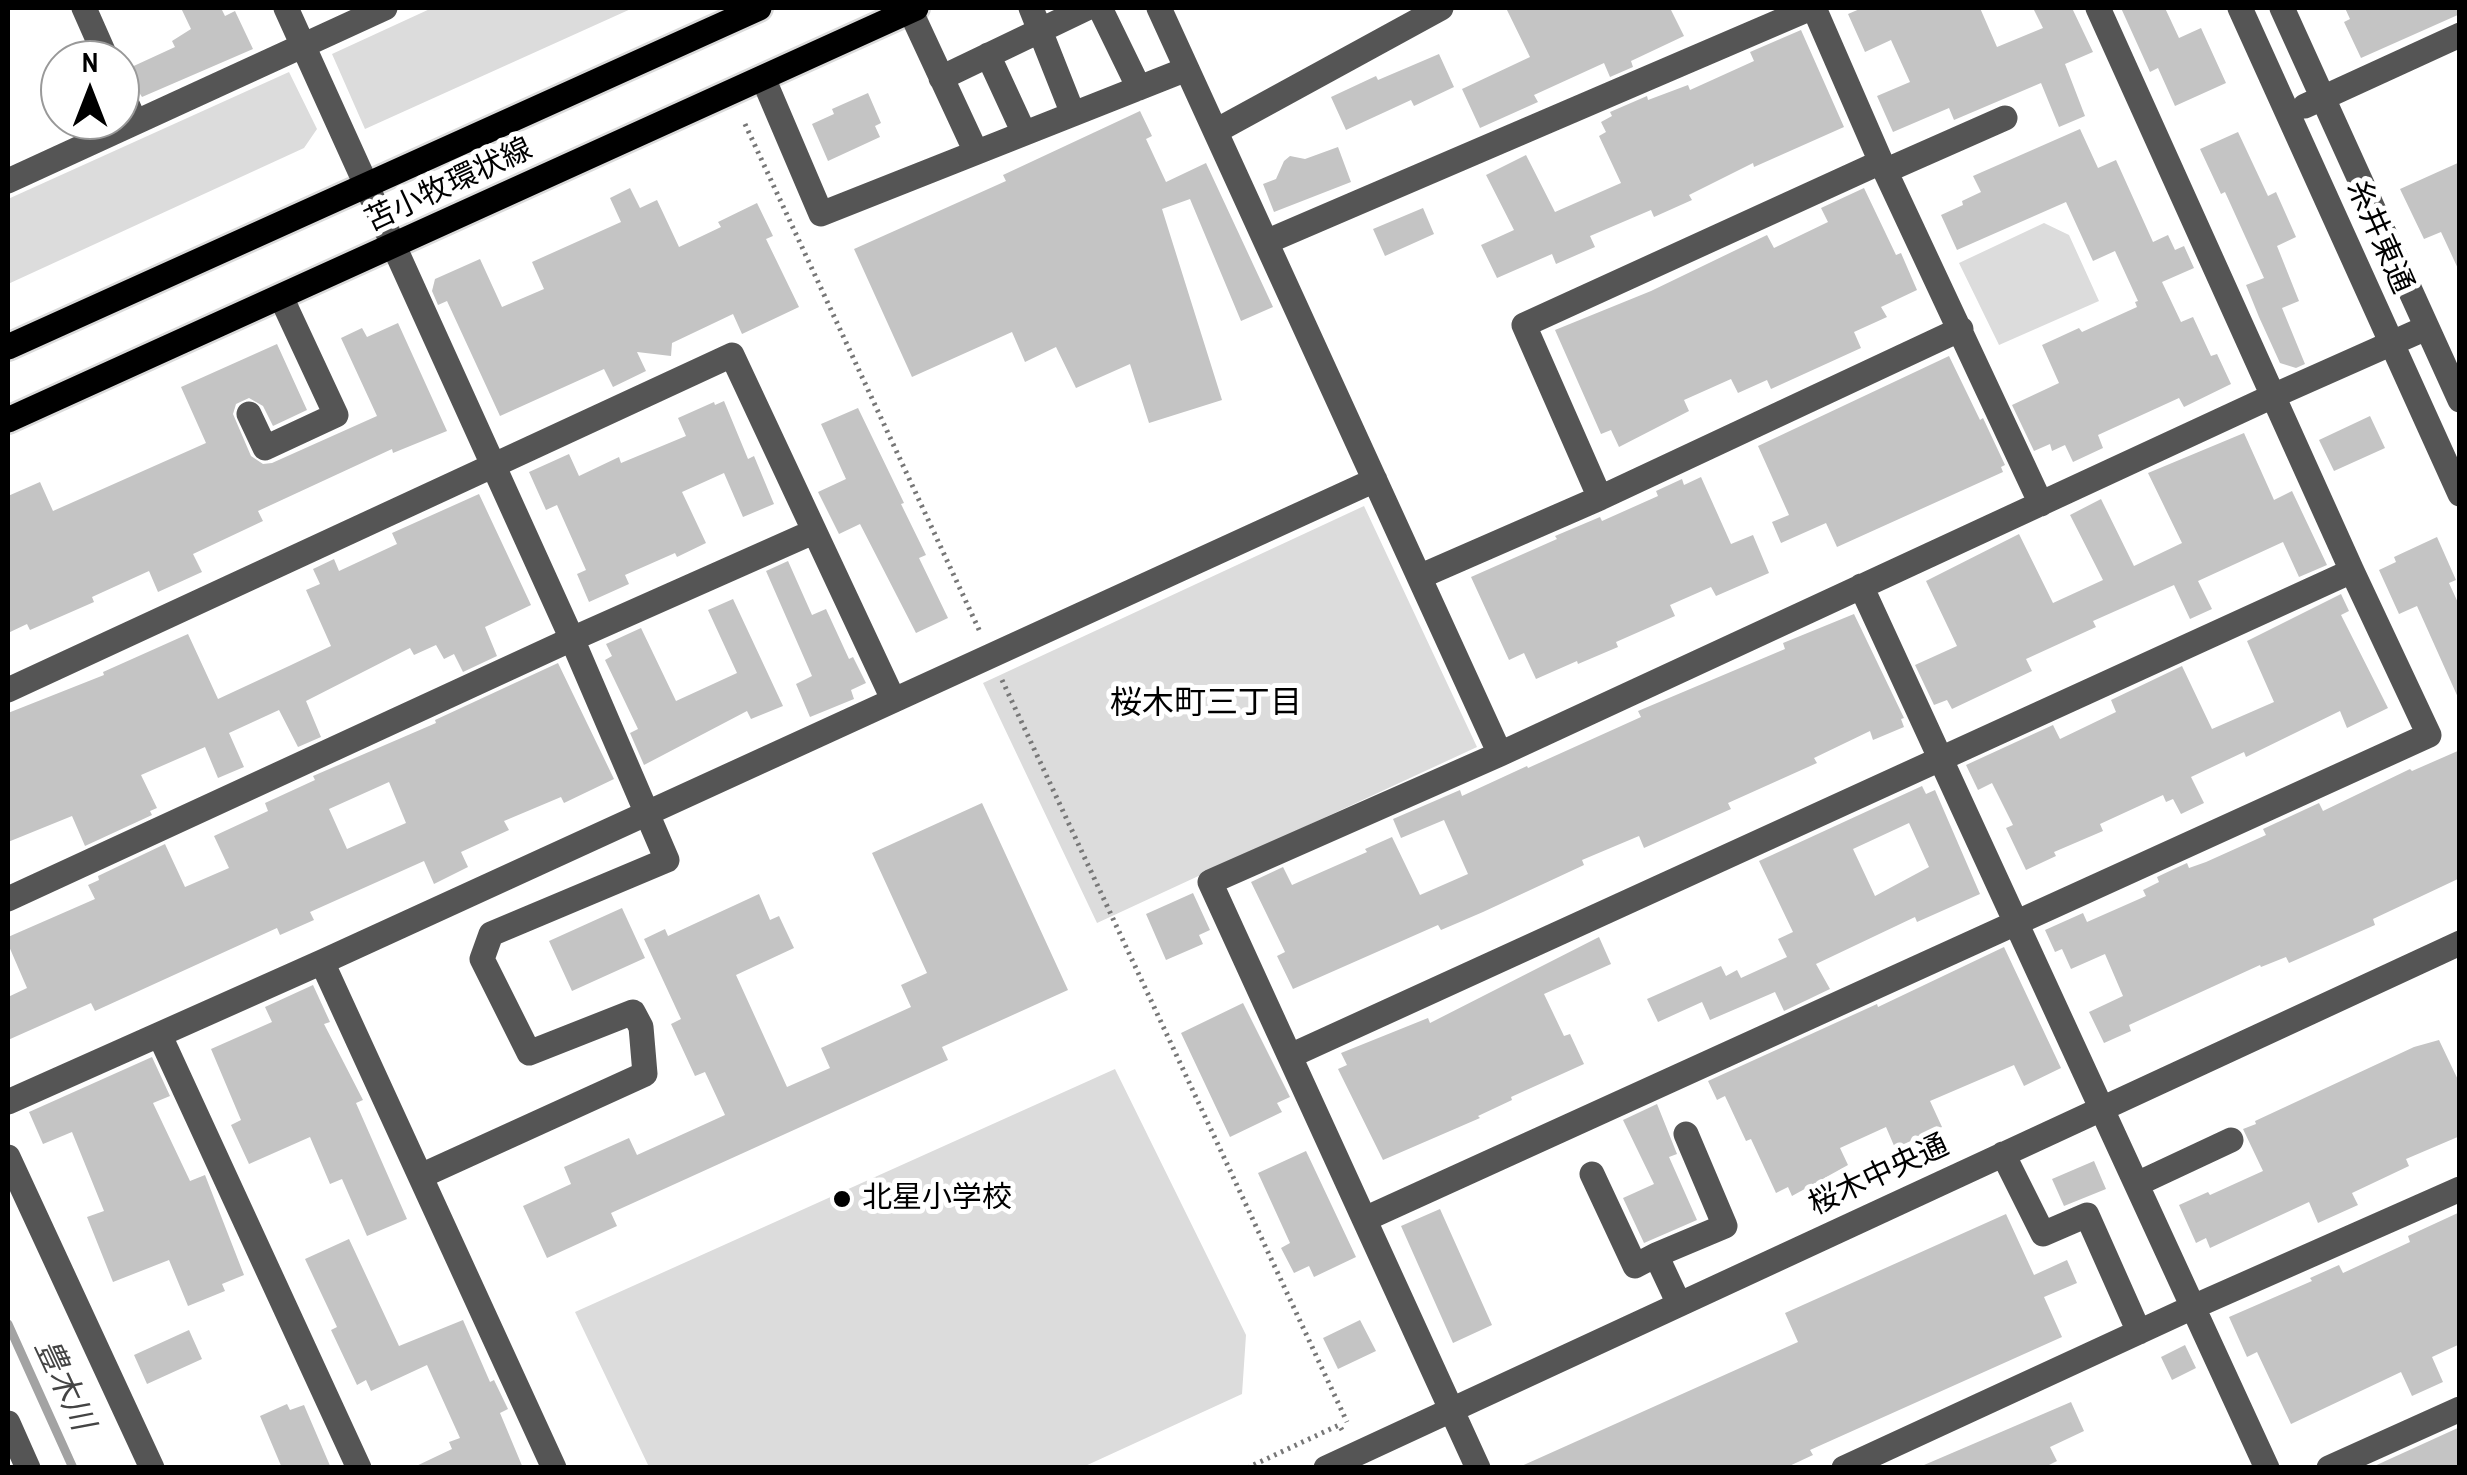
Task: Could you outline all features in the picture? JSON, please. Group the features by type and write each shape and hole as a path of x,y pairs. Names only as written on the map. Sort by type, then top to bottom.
{"main road":[{"name":"苫小牧環状線","path":"8,347 759,8"},
{"name":"苫小牧環状線","path":"8,420 913,9"}],"street":[{"path":"84,8 98,40"},
{"path":"286,8 650,812 667,860 491,934 482,959 530,1052 632,1012 642,1027 645,1074 421,1176"},
{"path":"140,120 385,8"},
{"path":"941,78 988,55 1035,19 1088,8"},
{"path":"1100,8 1139,88"},
{"path":"1160,8 1500,754"},
{"path":"1216,131 1441,8"},
{"path":"1266,242 1813,8 2041,504"},
{"path":"1366,1220 2430,734 2352,571 2098,8"},
{"name":"糸井東通","path":"2240,8 2460,494"},
{"name":"糸井東通","path":"2282,8 2460,400"},
{"path":"913,9 976,152"},
{"path":"1035,19 1073,114"},
{"path":"2287,114 2460,35"},
{"path":"988,55 1024,133"},
{"path":"763,78 822,214 1187,69"},
{"path":"1600,498 1524,325 1883,167 2006,118"},
{"path":"8,181 97,140"},
{"path":"249,414 265,448 336,415 280,297"},
{"path":"1478,1468 1210,882 1500,754 2426,328"},
{"path":"1419,577 1600,498 1961,329"},
{"path":"8,690 732,355 893,699"},
{"path":"8,1102 1375,480"},
{"path":"8,899 813,532"},
{"path":"1290,1056 2352,571"},
{"path":"1862,586 2267,1468"},
{"name":"桜木中央通","path":"1326,1468 2460,943"},
{"path":"322,962 554,1468"},
{"path":"160,1036 359,1468"},
{"path":"1592,1174 1636,1266 1725,1226 1686,1134"},
{"path":"2137,1184 2231,1140"},
{"path":"2003,1154 2043,1234 2087,1214 2139,1332"},
{"path":"8,1156 152,1468"},
{"path":"1844,1468 2193,1307 2460,1190"},
{"path":"1656,1255 1679,1304"},
{"path":"2328,1468 2460,1410"},
{"path":"8,1423 28,1468"}],"path":[{"path":"744,124 1347,1422"}],"shaded area":[{"path":"432,8 633,8 365,129 332,54"},
{"path":"289,72 317,129 304,148 8,284 8,199"},
{"path":"2044,223 2069,235 2099,301 1999,345 1959,263"},
{"path":"1364,506 1477,747 1097,923 983,683"},
{"path":"1115,1069 1246,1335 1242,1394 1083,1467 649,1467 575,1312"}],"building":[{"path":"181,8 221,8 225,16 235,11 253,49 142,97 140,63 175,47 172,41 191,29"},
{"path":"1506,8 1670,8 1684,36 1631,61 1633,67 1610,77 1604,63 1534,95 1538,102 1480,128 1462,89 1530,57"},
{"path":"1862,8 1980,8 1997,47 2043,28 2033,8 2072,8 2093,52 2065,64 2085,116 2059,127 2041,83 1954,120 1949,108 1893,132 1877,96 1910,82 1891,40 1865,52 1848,14"},
{"path":"2121,8 2165,8 2179,38 2201,28 2226,83 2175,106 2158,68 2150,72"},
{"path":"2345,8 2460,8 2460,14 2361,58 2344,22 2350,19"},
{"path":"1801,30 1844,127 1754,167 1753,163 1689,195 1692,200 1654,217 1651,210 1590,236 1595,247 1556,264 1552,254 1497,278 1481,245 1514,230 1486,175 1526,155 1555,212 1621,183 1599,136 1606,132 1601,122 1612,116 1610,112 1647,96 1648,100 1688,85 1690,90 1754,61 1750,52"},
{"path":"1439,54 1454,87 1414,106 1411,100 1346,130 1331,97"},
{"path":"868,93 881,123 875,126 880,137 828,161 812,124 834,114 832,109"},
{"path":"1140,111 1152,136 1146,139 1166,182 1206,163 1273,307 1241,321 1190,199 1162,209 1222,400 1149,423 1130,364 1076,388 1056,347 1025,362 1012,332 912,377 854,249 1006,181 1003,175"},
{"path":"2080,129 2098,168 2116,160 2153,242 2168,235 2175,250 2184,246 2194,268 2162,282 2181,322 2193,317 2211,356 2217,354 2231,384 2184,407 2179,398 2098,435 2103,448 2073,462 2065,445 2052,451 2050,444 2034,451 2012,405 2059,383 2042,345 2137,307 2138,301 2115,251 2093,261 2066,202 1957,250 1941,215 1981,192 1973,176"},
{"path":"2238,132 2268,196 2276,192 2296,237 2277,246 2299,301 2282,308 2305,364 2296,368 2280,363 2259,317 2246,285 2264,278 2225,192 2221,194 2200,149"},
{"path":"1338,147 1351,182 1274,212 1263,184 1276,179 1284,161 1290,156 1305,159"},
{"path":"2460,162 2460,273 2441,232 2424,239 2400,189"},
{"path":"630,188 640,208 657,200 679,247 721,227 718,222 757,203 773,236 766,239 799,307 742,334 733,314 672,343 671,356 637,352 646,371 613,387 604,369 500,416 447,301 438,305 432,291 435,279 480,259 502,307 544,289 532,262 621,222 610,198"},
{"path":"1864,188 1917,290 1881,307 1887,317 1854,332 1861,348 1771,389 1767,380 1738,393 1731,379 1684,400 1689,411 1619,447 1611,430 1601,434 1555,330 1651,291 1767,235 1774,248 1828,222 1821,208"},
{"path":"1423,208 1434,234 1385,256 1373,229"},
{"path":"398,323 447,431 393,453 392,449 258,511 263,521 193,554 202,572 158,592 149,571 92,597 94,602 30,630 27,624 8,633 8,496 40,482 53,511 206,443 181,387 277,344 307,410 273,426 263,406 249,398 236,404 233,414 251,456 263,464 272,463 377,416 341,338 362,328 367,337"},
{"path":"1949,356 2005,465 2001,467 2003,472 1837,547 1826,523 1781,543 1772,522 1789,515 1758,446"},
{"path":"724,401 748,459 754,456 774,504 743,517 724,473 682,492 706,543 625,575 629,584 589,602 577,574 586,570 557,505 546,510 529,472 569,454 579,476 619,457 621,463 686,436 678,418"},
{"path":"858,408 904,503 901,504 926,555 919,558 948,618 916,633 860,524 839,534 818,492 846,479 821,424"},
{"path":"2370,416 2385,448 2334,471 2319,440"},
{"path":"2244,433 2274,500 2292,491 2327,565 2299,577 2283,542 2198,581 2212,609 2190,619 2174,585 2093,621 2096,627 2026,659 2032,671 1952,709 1947,700 1934,705 1915,665 1957,646 1926,581 2019,534 2053,603 2103,580 2070,515 2101,499 2134,566 2182,543 2148,473"},
{"path":"1701,477 1731,544 1753,535 1769,573 1716,596 1711,587 1670,605 1675,616 1616,642 1618,647 1536,679 1524,653 1509,660 1471,577 1557,539 1555,536 1600,517 1602,521 1658,496 1656,491 1682,479 1684,485"},
{"path":"479,494 531,605 485,627 497,656 463,672 454,654 444,659 436,645 414,655 410,648 306,701 321,737 298,747 279,710 229,733 244,767 218,778 205,747 141,775 157,808 150,811 152,815 85,846 72,816 8,842 8,713 104,675 103,672 188,634 218,699 289,666 331,646 306,590 320,584 313,569 334,559 339,571 397,544 392,533"},
{"path":"2437,537 2456,580 2449,583 2460,607 2460,702 2417,606 2399,614 2379,570 2396,562 2394,557"},
{"path":"788,561 812,615 826,609 849,659 853,657 866,683 851,690 854,699 810,717 796,684 812,676 766,571"},
{"path":"2341,594 2349,611 2341,615 2388,708 2347,728 2340,711 2246,757 2244,752 2191,777 2204,803 2181,814 2173,799 2166,802 2163,795 2100,824 2103,831 2054,852 2056,856 2026,870 2006,828 2013,825 1992,783 1978,790 1966,765 2053,725 2060,739 2116,712 2111,700 2182,666 2212,729 2274,702 2247,641"},
{"path":"733,599 783,706 751,719 747,711 644,765 630,733 638,729 605,660 612,656 606,644 641,628 676,701 737,673 708,610"},
{"path":"1854,614 1904,718 1904,727 1873,740 1870,731 1814,758 1817,763 1728,803 1731,809 1644,848 1639,836 1582,860 1584,865 1483,912 1441,930 1438,925 1293,989 1277,956 1285,952 1251,882 1283,867 1292,885 1392,837 1420,895 1468,874 1444,820 1401,838 1393,819 1460,790 1462,796 1528,768 1641,717 1638,711 1785,649 1783,643"},
{"path":"558,663 614,779 564,803 561,797 504,821 509,830 461,852 468,867 434,884 424,861 310,912 314,920 280,935 277,928 95,1011 91,1003 8,1040 8,997 27,988 8,937 95,899 88,885 99,880 98,876 165,844 185,887 229,868 214,836 268,811 265,803 315,780 313,776 436,723 435,720","holes":["389,782 406,823 347,849 329,809"]},
{"path":"2460,750 2460,878 2373,919 2375,925 2289,963 2286,957 2260,965 2129,1025 2131,1031 2104,1043 2089,1012 2123,996 2105,954 2071,969 2062,949 2055,952 2045,930 2083,913 2087,922 2146,896 2143,890 2159,882 2157,877 2176,868 2206,862 2266,835 2263,829 2319,803 2323,811"},
{"path":"1922,786 1926,794 1935,790 1980,894 1917,922 1915,917 1816,964 1830,989 1784,1011 1775,992 1710,1020 1702,1002 1658,1022 1647,999 1721,966 1726,976 1737,970 1741,978 1787,957 1778,939 1793,932 1759,861","holes":["1909,823 1929,867 1875,896 1853,849"]},
{"path":"982,803 1068,990 942,1047 948,1060 611,1213 617,1226 547,1258 523,1206 571,1184 564,1167 629,1138 637,1155 725,1115 705,1072 695,1076 671,1024 681,1019 644,939 665,929 668,936 759,894 770,920 779,916 794,948 736,975 787,1087 830,1068 821,1048 911,1007 901,985 927,973 872,853"},
{"path":"1193,893 1210,930 1199,935 1203,944 1166,960 1146,914"},
{"path":"622,908 645,958 572,991 549,941"},
{"path":"1599,937 1611,964 1544,994 1564,1036 1570,1034 1584,1064 1511,1097 1512,1100 1480,1118 1383,1160 1338,1069 1347,1065 1341,1053 1428,1018 1430,1023"},
{"path":"2004,947 2061,1068 2024,1086 2014,1065 1930,1101 1942,1127 1895,1148 1886,1127 1840,1148 1848,1165 1792,1196 1788,1187 1776,1193 1751,1139 1746,1141 1725,1096 1717,1100 1708,1081"},
{"path":"313,985 330,1022 324,1024 363,1100 356,1103 407,1219 367,1236 342,1179 330,1184 310,1137 249,1164 231,1125 241,1120 211,1049 272,1022 265,1007"},
{"path":"1243,1003 1290,1097 1277,1103 1282,1112 1230,1137 1181,1033"},
{"path":"2439,1040 2460,1084 2460,1136 2406,1159 2409,1166 2352,1193 2358,1205 2318,1223 2309,1202 2210,1248 2206,1238 2196,1243 2179,1205 2263,1171 2243,1129 2414,1047"},
{"path":"152,1057 170,1096 153,1103 190,1181 205,1175 244,1275 222,1284 225,1291 188,1306 169,1260 113,1282 87,1217 104,1211 72,1132 43,1144 29,1112"},
{"path":"1657,1104 1677,1154 1669,1157 1697,1220 1644,1243 1623,1198 1654,1184 1623,1120"},
{"path":"1306,1151 1356,1257 1314,1277 1309,1266 1294,1273 1281,1248 1290,1243 1258,1173"},
{"path":"2094,1161 2106,1189 2064,1206 2052,1179"},
{"path":"1440,1209 1492,1325 1453,1343 1401,1226"},
{"path":"2460,1212 2460,1344 2432,1357 2443,1382 2412,1396 2401,1372 2291,1424 2257,1352 2247,1357 2229,1317 2339,1265 2343,1273 2410,1242 2408,1236"},
{"path":"2006,1214 2034,1275 2067,1260 2077,1283 2044,1297 2062,1337 1810,1450 1813,1455 1785,1468 1517,1468 1798,1342 1785,1313"},
{"path":"349,1239 399,1346 463,1320 490,1382 494,1380 508,1409 500,1413 523,1468 412,1468 452,1449 449,1442 460,1438 427,1365 371,1391 366,1380 357,1385 331,1330 337,1327 305,1259"},
{"path":"1360,1320 1376,1351 1338,1369 1323,1338"},
{"path":"189,1330 202,1359 147,1384 134,1355"},
{"path":"2185,1345 2196,1368 2172,1380 2161,1357"},
{"path":"2071,1402 2084,1431 2050,1447 2057,1461 2043,1468 1917,1468"},
{"path":"287,1404 290,1410 304,1405 331,1468 282,1468 260,1416"},
{"path":"2460,1427 2460,1468 2370,1468"}],"waterway":[{"name":"豊木川","path":"8,1324 73,1468"}],"place":[{"name":"北星小学校","path":"842,1199"}],"district":[{"name":"桜木町三丁目","path":"1206,704"}]}
